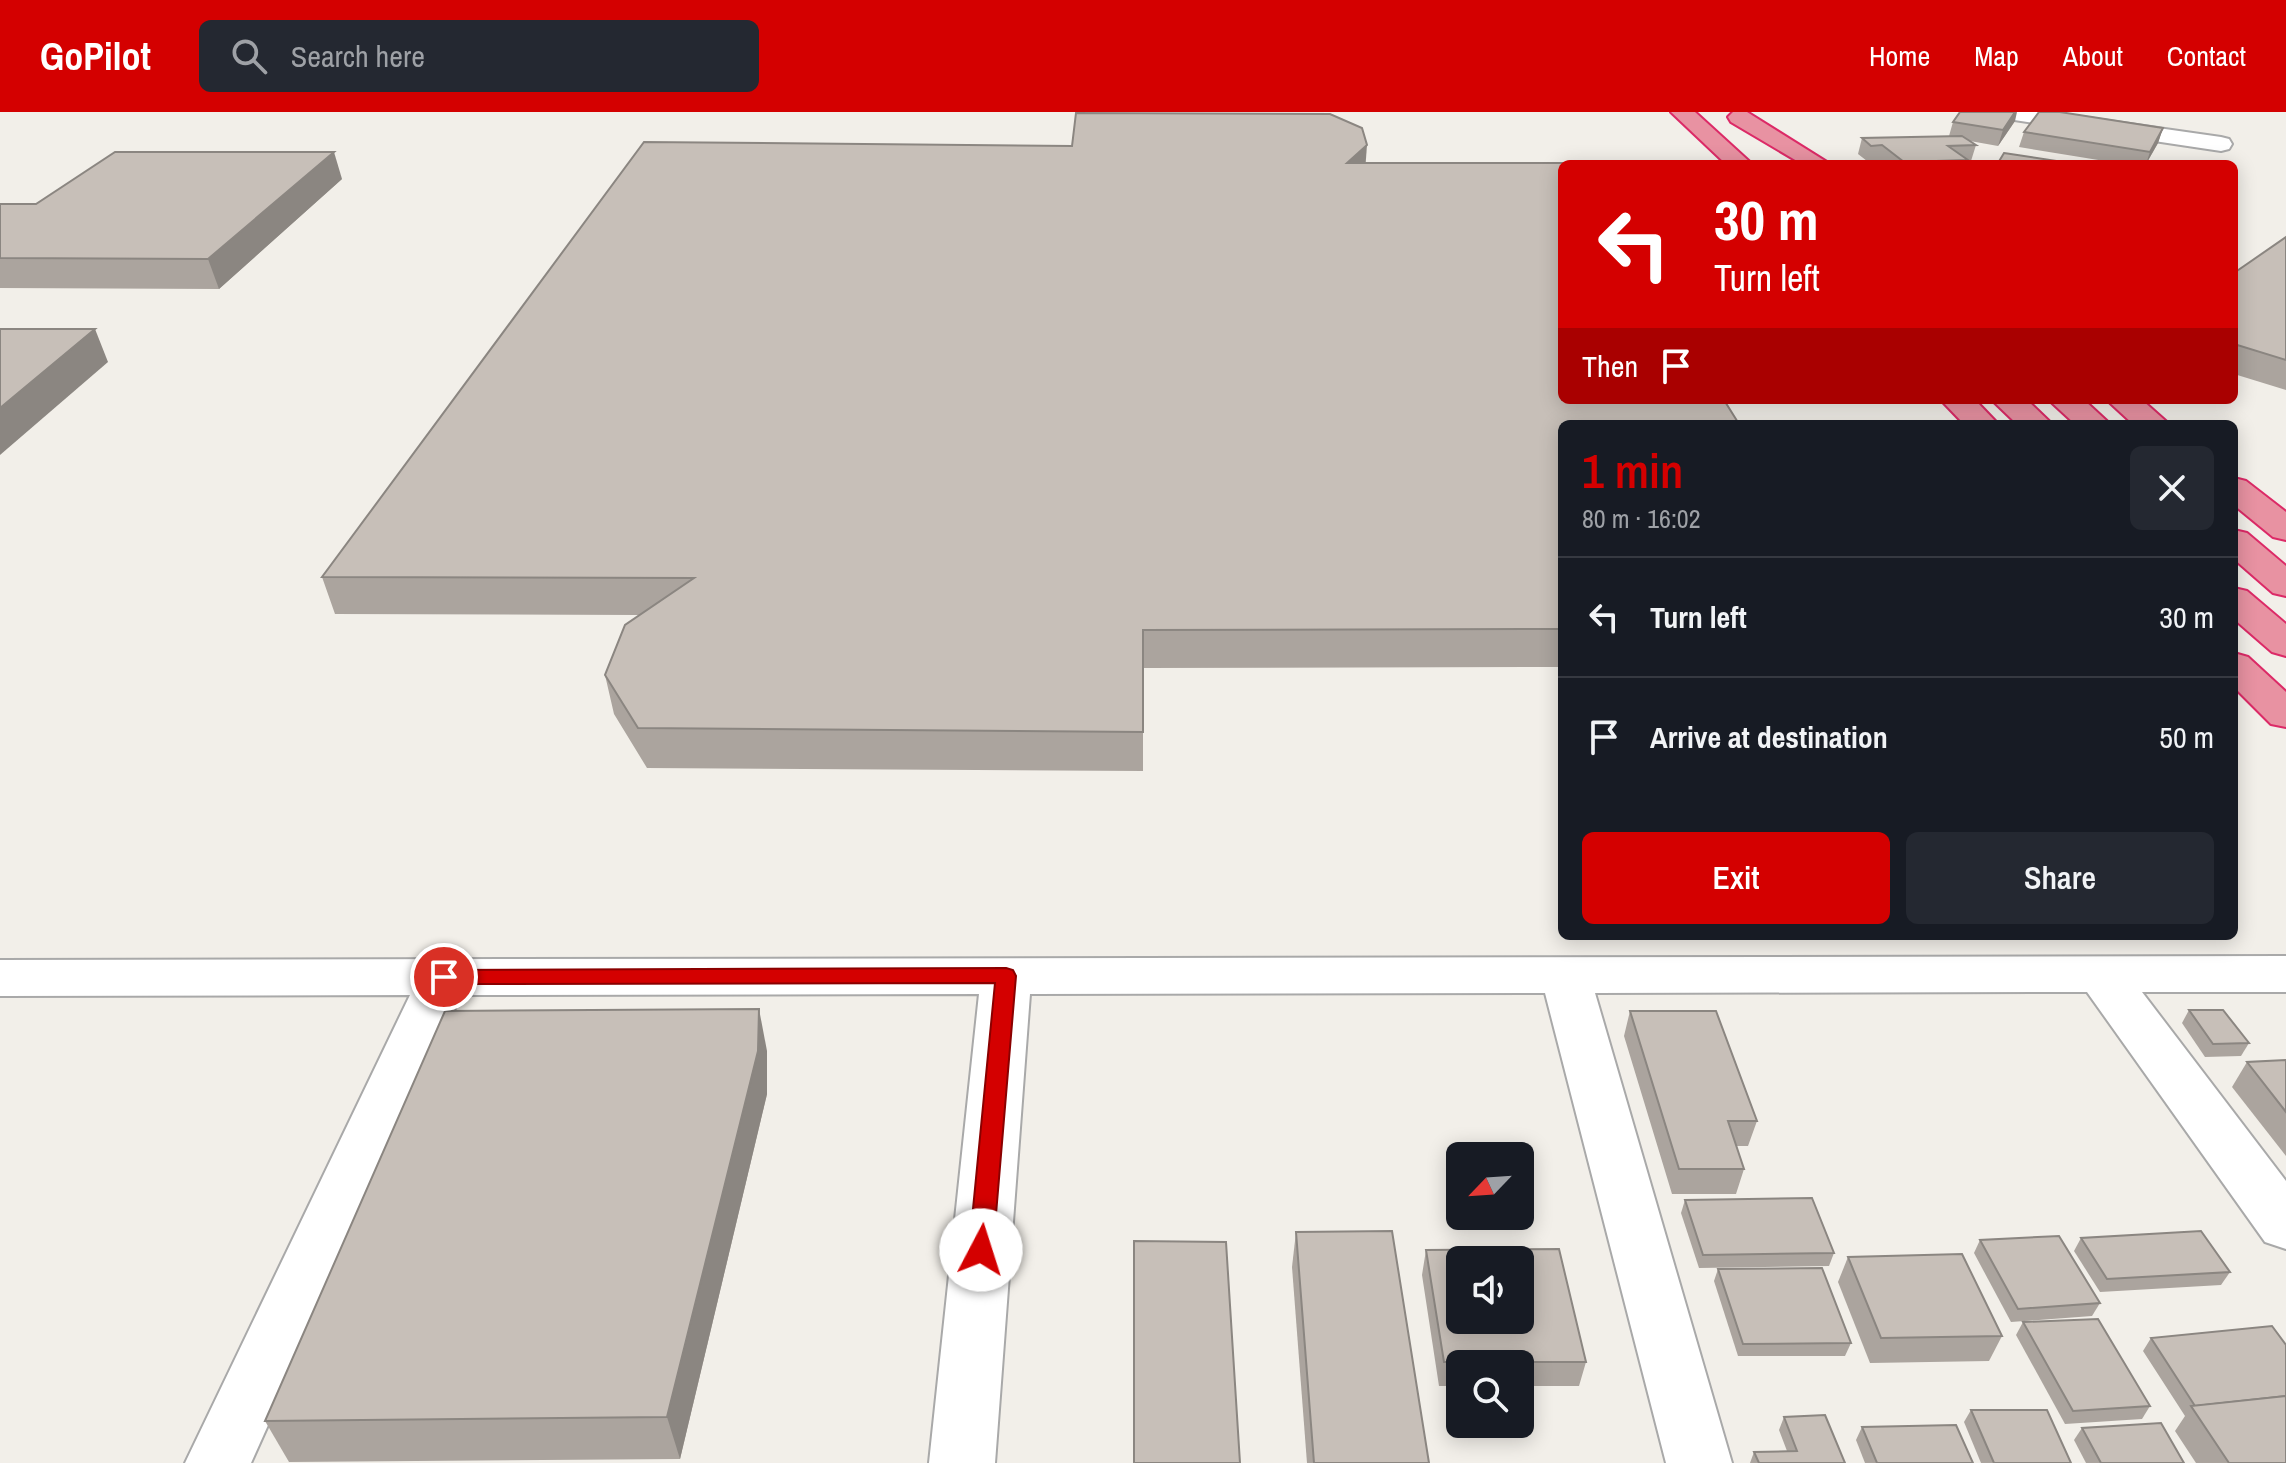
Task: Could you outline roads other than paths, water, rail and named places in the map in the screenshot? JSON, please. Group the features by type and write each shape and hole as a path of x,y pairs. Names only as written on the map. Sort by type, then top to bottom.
{"highway":[{"path":"1736,114 1790,160"},
{"path":"1736,114 1811,160"},
{"path":"1676,126 1733,160"},
{"path":"1961,404 1978,420"},
{"path":"2013,404 2031,420"},
{"path":"2070,404 2089,420"},
{"path":"2128,404 2148,420"},
{"path":"2238,491 2286,529"},
{"path":"2238,544 2286,585"},
{"path":"2238,602 2286,644"},
{"path":"2238,669 2286,715"}],"street":[{"path":"2001,112 2221,144"},
{"path":"2101,974 2286,1225"},
{"path":"0,978 2286,974"},
{"path":"1565,975 1699,1463"},
{"path":"962,1463 1006,976"},
{"path":"218,1463 444,977"}]}
